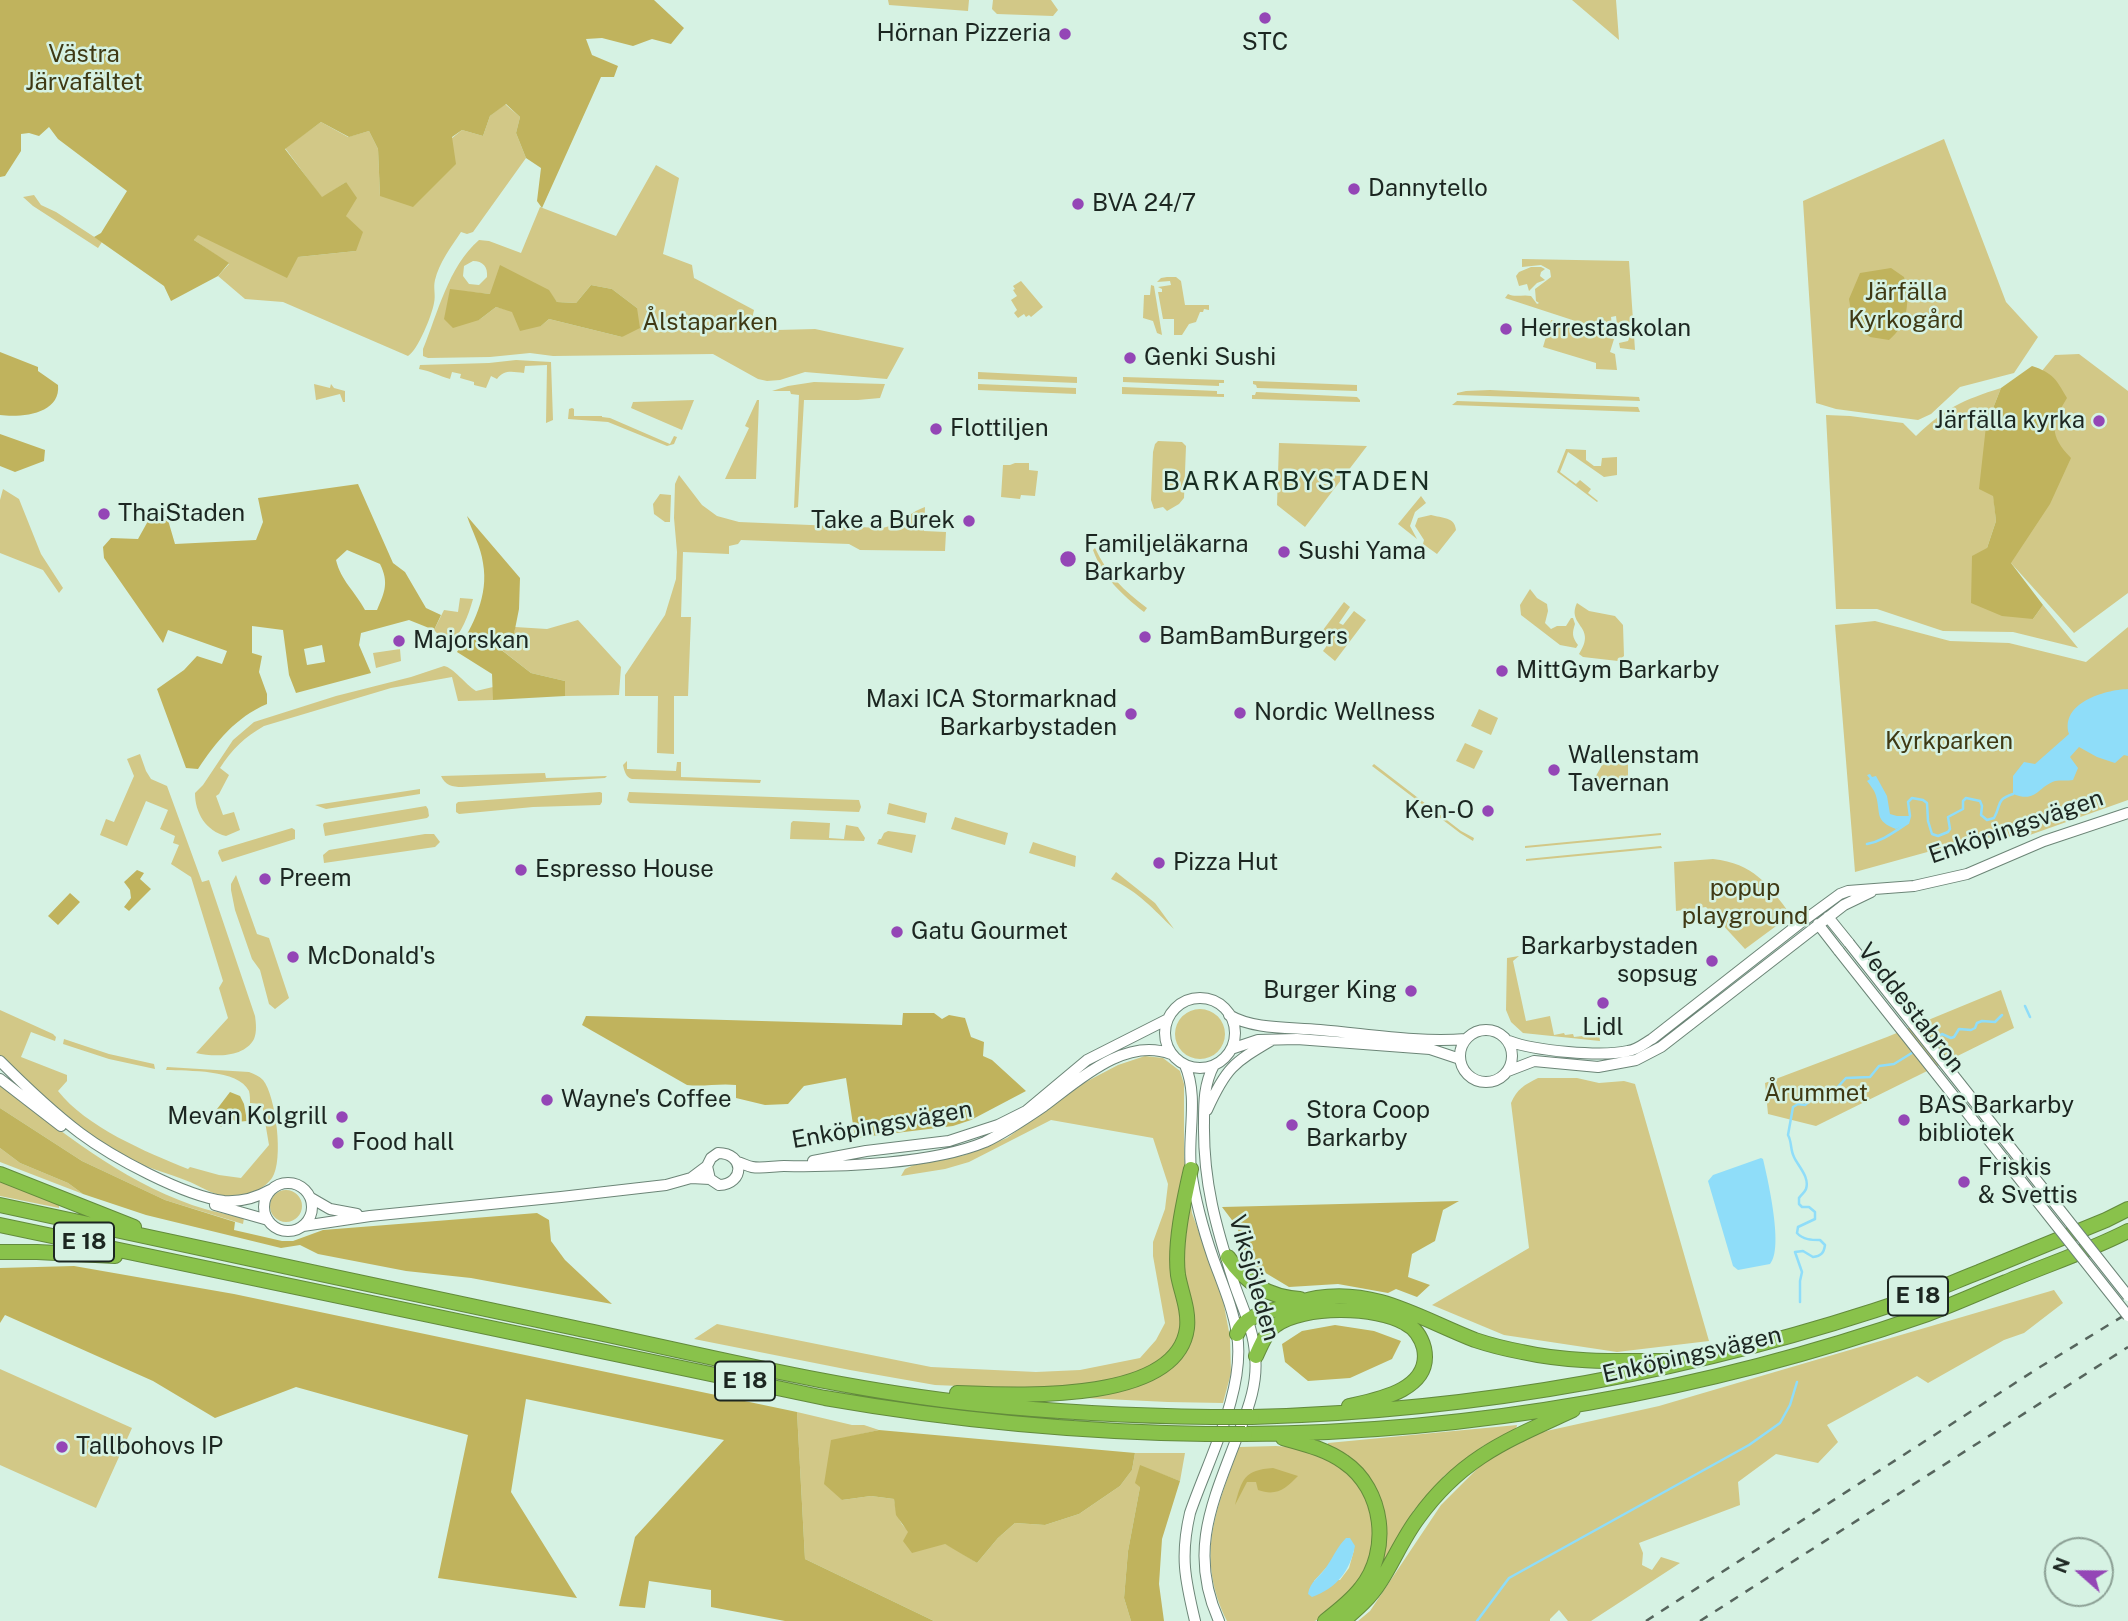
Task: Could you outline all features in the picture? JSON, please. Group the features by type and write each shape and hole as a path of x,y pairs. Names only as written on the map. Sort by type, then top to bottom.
{"highway":[{"path":"890,1392 1065,1394 1123,1382 1146,1375 1167,1363 1180,1348 1186,1328 1186,1307 1178,1275 1178,1251 1191,1169"},
{"path":"0,1174 177,1244"},
{"name":"E 18","path":"0,1205 890,1392"},
{"name":"Enköpingsvägen","path":"890,1392 1043,1410 1212,1417 1311,1416 1528,1394 1701,1361 1811,1330 1917,1297 2128,1209"},
{"name":"E 18","path":"0,1225 168,1261"},
{"name":"Enköpingsvägen","path":"168,1261 825,1398 885,1408 1040,1427 1272,1434 1430,1424 1590,1402 1715,1376 1815,1350 1911,1319 2128,1231"},
{"path":"0,1252 71,1253 168,1261"},
{"path":"1228,1257 1246,1280 1268,1293 1308,1300"},
{"path":"1237,1334 1248,1319 1264,1312 1308,1300 1337,1296 1376,1300 1406,1309 1474,1339 1540,1356 1602,1361 1701,1361"},
{"path":"1256,1356 1268,1333 1280,1322 1327,1310 1359,1311 1391,1317 1404,1322 1420,1336 1425,1356 1422,1366 1417,1377 1402,1391 1311,1416"},
{"path":"1343,1621 1380,1583 1416,1520 1452,1478 1474,1459 1502,1443 1590,1402"},
{"path":"1272,1434 1331,1454 1346,1463 1360,1477 1375,1502 1380,1531 1374,1564 1362,1588 1325,1621"}],"street":[{"name":"Enköpingsvägen","path":"1508,1041 1533,1049 1592,1053 1633,1050 1652,1039 1840,894 1848,891 1914,886 1967,874 2044,841 2128,813"},
{"name":"Enköpingsvägen","path":"1507,1071 1534,1061 1598,1067 1636,1060 1661,1047 1828,916 1846,904 1878,890"},
{"name":"Veddestabron","path":"1828,916 2128,1296"},
{"name":"Veddestabron","path":"1818,924 2128,1316"},
{"path":"1229,1015 1235,1035 1231,1049 1224,1059 1214,1065 1196,1068 1185,1065 1171,1054 1165,1037 1168,1019 1180,1004 1195,998 1214,1001 1229,1015 1241,1021 1433,1040 1466,1039"},
{"name":"Enköpingsvägen","path":"783,1166 866,1151 949,1141 998,1125 1026,1111 1087,1060 1168,1019"},
{"path":"1488,1030 1502,1035 1508,1041 1512,1057 1507,1071 1495,1081 1480,1082 1467,1074 1460,1059 1461,1048 1474,1032 1488,1030"},
{"path":"1231,1049 1258,1040 1275,1038 1430,1049 1460,1059"},
{"path":"1204,1117 1218,1086 1234,1064 1275,1038"},
{"name":"Enköpingsvägen","path":"691,1178 707,1166 710,1158 719,1153 728,1154 737,1162 754,1167 810,1167 877,1163 947,1153 970,1147 1020,1123 1073,1083 1117,1057 1150,1049 1160,1049 1171,1054"},
{"path":"0,1061 80,1133 115,1156 186,1190 223,1201 248,1199 281,1184 292,1183 303,1188 311,1198 312,1211 303,1226 284,1231 268,1220 264,1207 270,1190"},
{"name":"Viksjöleden","path":"1185,1065 1192,1086 1191,1169 1202,1224 1225,1289 1237,1334 1237,1366 1233,1394 1189,1513 1186,1529 1184,1569 1195,1621"},
{"name":"Viksjöleden","path":"1214,1065 1206,1082 1204,1151 1207,1184 1235,1286 1248,1319 1256,1356 1253,1394 1212,1505 1203,1546 1206,1586 1219,1621"},
{"path":"0,1079 78,1139 147,1180 185,1196 268,1220"},
{"path":"737,1162 738,1175"},
{"path":"707,1166 710,1179"},
{"name":"Enköpingsvägen","path":"303,1226 370,1216 666,1185 691,1178 710,1179 714,1183 725,1185 754,1167"},
{"name":"Enköpingsvägen","path":"311,1198 330,1209 370,1216"}],"green space":[{"name":"Västra Järvafältet","path":"0,0 654,0 684,28 671,44 652,39 633,46 602,38 586,39 592,55 618,66 614,77 601,77 542,208 537,201 541,168 526,158 516,133 520,117 506,104 490,116 483,136 462,130 452,137 456,164 413,207 380,196 378,149 369,131 349,137 321,122 285,149 322,197 346,182 357,198 346,216 363,232 356,251 298,257 287,278 198,235 194,240 229,263 218,276 171,301 164,286 94,237 101,233 127,191 58,139 49,127 39,136 21,134 21,151 5,176 0,177"},
{"path":"888,0 969,0 968,11 889,5"},
{"path":"993,0 1051,0 1058,10 1053,16 997,14 992,9"},
{"path":"1572,0 1616,0 1619,40"},
{"path":"505,104 520,117 516,133 526,158 473,232 461,232 446,255 435,280 435,300 428,323 416,347 408,356 283,302 245,299 218,276 229,264 194,240 198,234 298,257 356,251 346,216 346,182 322,198 285,148 321,122 348,137 369,131 378,149 380,196 462,130 483,136 490,116"},
{"name":"Järfälla Kyrkogård","path":"1944,139 2006,302 2038,337 2014,373 1960,387 1931,414 1918,420 1836,409 1816,403 1803,201"},
{"name":"Ålstaparken","path":"656,165 679,178 663,254 692,265 694,278 754,310 752,319 777,330 815,329 904,348 887,379 805,372 767,381 758,379 713,354 553,356 530,353 490,357 423,356 423,349 452,277 459,263 479,240 521,253 540,207 616,236","holes":["473,261 482,263 487,270 487,277 479,285 469,284 463,276 464,266","591,285 612,289 637,308 622,337 549,319 541,326 512,311 496,307 479,320 450,290 490,294 548,290 557,302 576,303"]},
{"path":"34,195 41,205 102,242 98,248 23,197"},
{"path":"1522,259 1629,261 1635,350 1620,348 1619,343 1628,341 1630,336 1626,328 1617,325 1616,316 1611,317 1612,326 1606,331 1505,298 1508,294 1531,296 1537,304 1539,303 1536,301 1535,289 1551,277 1550,270 1541,265 1522,267"},
{"path":"500,265 549,290 557,302 576,303 591,285 612,289 637,308 640,328 622,337 549,319 541,326 520,331 512,312 496,307 479,320 453,328 444,319 450,289 490,294"},
{"path":"1531,267 1545,269 1540,276 1545,280 1529,291 1527,284 1519,286 1516,276"},
{"path":"1891,268 1904,277 1907,303 1904,319 1889,340 1870,337 1853,323 1849,299 1860,273"},
{"path":"1167,277 1176,277 1181,281 1185,305 1209,305 1209,310 1200,312 1196,322 1189,324 1182,335 1174,335 1174,319 1163,319 1158,292 1162,292 1162,289 1158,287 1171,285 1170,281 1157,282"},
{"path":"1021,281 1043,307 1031,317 1024,314 1018,318 1014,313 1017,310 1011,300 1017,296 1013,286"},
{"path":"1151,285 1154,286 1162,335 1157,333 1153,321 1143,318 1144,295 1150,295"},
{"path":"1551,320 1614,339 1610,352 1615,354 1617,370 1596,369 1596,363 1543,347"},
{"path":"0,352 38,367 38,371 58,385 57,395 47,408 18,416 0,415"},
{"path":"2079,354 2128,391 2128,593 2074,633 2011,563 2009,411 2055,355"},
{"path":"516,360 551,362 553,420 546,423 547,365 525,366 524,373 506,372 497,379 491,376 486,388 460,378 461,374 452,372 450,379 419,369 420,365"},
{"path":"2032,366 2053,377 2067,398 2055,422 2055,429 2059,443 2071,458 2050,504 2011,563 2043,605 2033,619 2002,616 1971,603 1972,556 1987,548 1996,521 1993,496 1979,489 1986,426 2001,388"},
{"path":"978,372 1077,377 1077,383 978,379"},
{"path":"1123,377 1224,380 1224,383 1219,383 1219,386 1123,382"},
{"path":"1253,381 1357,385 1357,391 1257,388"},
{"path":"814,382 885,384 880,398 804,400 798,507 794,508 799,395 791,394 790,391 772,391"},
{"path":"314,384 330,388 331,384 334,388 345,391 345,402 340,394 316,400"},
{"path":"978,384 1076,388 1076,394 978,390"},
{"path":"1122,387 1217,391 1217,394 1224,394 1224,397 1122,394"},
{"path":"2001,388 1986,426 1996,521 1987,548 2033,619 2043,605 2078,648 2013,632 1943,631 1877,609 1836,609 1826,415 1903,423 1916,436 1955,406"},
{"path":"1466,391 1639,397 1640,401 1457,395"},
{"path":"1256,392 1357,397 1360,402 1252,399"},
{"path":"694,400 682,430 631,408 633,402"},
{"path":"757,400 756,479 725,479 749,428 745,426"},
{"path":"1457,401 1638,407 1640,412 1452,405"},
{"path":"572,408 574,416 610,418 670,444 674,436 677,437 674,444 667,446 608,422 568,419 569,409"},
{"path":"0,434 45,450 44,461 15,472 0,466"},
{"path":"1158,441 1182,442 1186,446 1184,498 1167,511 1163,507 1154,509 1151,500 1153,452"},
{"path":"1279,443 1367,446 1305,527 1277,505"},
{"path":"1566,449 1586,450 1586,460 1594,466 1601,466 1602,458 1617,457 1617,475 1604,477 1568,452 1560,472 1576,484 1580,480 1591,489 1588,493 1597,502 1557,472"},
{"path":"1029,463 1029,470 1038,471 1035,496 1021,495 1020,499 1001,497 1003,465"},
{"path":"679,475 702,505 717,516 739,522 882,528 895,524 925,507 924,531 946,532 945,551 860,550 849,544 741,540 738,544 729,546 729,554 683,552 681,617 691,617 688,696 674,696 674,754 657,753 658,696 625,696 625,675 665,615 676,579 674,518 675,484"},
{"path":"358,484 393,563 405,572 426,608 441,615 434,630 409,620 361,633 359,645 371,673 296,693 289,675 283,630 252,626 252,653 262,656 259,672 267,694 267,704 236,723 198,769 186,768 157,689 184,670 197,656 222,664 227,651 168,630 163,643 104,558 103,547 111,538 138,539 153,512 168,520 175,544 256,540 263,522 258,498","holes":["347,550 380,564 385,587 377,610 365,610 341,574 336,560","322,645 325,662 307,665 304,649"]},
{"path":"3,489 19,499 41,554 63,588 59,593 43,570 0,553 0,500"},
{"path":"660,494 671,495 670,522 665,522 654,514 653,504"},
{"path":"1421,496 1426,503 1415,512 1410,526 1417,539 1398,524"},
{"path":"1431,515 1451,520 1456,530 1437,554 1423,544 1424,540 1415,526 1418,518"},
{"path":"467,516 520,578 519,609 513,639 495,645 531,673 565,681 565,696 493,700 492,674 457,652 474,621 484,587 482,557"},
{"path":"1095,548 1117,581 1147,608 1144,612 1107,577 1097,560 1093,550"},
{"path":"1530,589 1537,598 1547,604 1545,623 1551,629 1566,626 1573,618 1573,635 1578,645 1576,648 1560,645 1521,615 1520,605"},
{"path":"460,598 473,599 464,624 449,646 434,630 444,610 458,612"},
{"path":"1344,602 1350,607 1339,623 1343,625 1354,611 1366,620 1335,661 1323,651 1328,644 1324,641 1320,646 1314,642"},
{"path":"1577,603 1589,611 1615,616 1623,625 1624,656 1618,661 1583,657 1579,654 1585,637 1575,617"},
{"path":"578,620 621,667 619,695 565,696 565,681 531,673 494,644 513,639 515,627 547,629"},
{"name":"Kyrkparken","path":"1875,621 1950,641 2009,643 2086,662 2128,627 2128,800 2027,836 1978,838 1855,872 1835,625"},
{"path":"400,649 401,661 376,668 373,653"},
{"path":"444,666 476,691 493,687 493,700 458,701 452,677 391,688 264,726 239,744 220,768 229,775 216,796 223,815 234,812 240,830 226,836 213,830 203,820 195,793 233,740 254,722"},
{"path":"1479,709 1498,718 1491,735 1471,726"},
{"path":"1465,743 1483,751 1474,769 1456,761"},
{"path":"140,754 151,779 167,786 202,882 209,880 255,1016 254,1039 236,1053 196,1053 228,1018 219,988 223,981 191,877 171,864 179,845 173,843 175,836 160,829 168,810 146,801 127,846 100,835 106,819 114,822 134,776 127,759"},
{"path":"1619,757 1618,763 1628,762 1628,778 1617,779 1617,785 1592,787 1606,758"},
{"path":"627,761 627,769 676,771 677,762 681,762 681,777 761,780 760,783 632,779 624,769 623,765"},
{"path":"1374,764 1461,831 1474,838 1473,841 1372,766"},
{"path":"545,773 546,778 607,776 455,787 445,782 441,776"},
{"path":"420,789 420,794 326,809 315,805"},
{"path":"600,792 600,805 533,807 459,814 456,812 458,802"},
{"path":"629,792 859,800 861,807 859,812 630,803 627,800"},
{"path":"889,803 927,813 925,823 887,814"},
{"path":"426,806 429,816 427,818 325,836 324,823"},
{"path":"955,817 1008,833 1005,845 951,829"},
{"path":"793,821 830,823 829,838 844,839 846,825 858,827 865,838 864,841 790,839"},
{"path":"292,828 295,830 295,839 222,862 218,853 219,850"},
{"path":"888,831 916,835 912,853 877,844"},
{"path":"434,834 440,842 435,847 324,863 323,855 329,850"},
{"path":"1661,835 1525,848 1525,846"},
{"path":"1033,842 1076,856 1075,867 1029,853"},
{"path":"1662,848 1526,861 1526,859"},
{"name":"popup playground","path":"1713,859 1749,870 1767,885 1791,915 1745,949 1706,907 1676,911 1674,862"},
{"path":"137,870 144,873 140,879 151,889 129,911 124,907 131,898 130,890 124,882"},
{"path":"1116,872 1155,903 1174,929 1138,895 1111,879"},
{"path":"236,875 257,934 269,938 289,998 275,1009 269,1004 260,970 252,959 235,910 231,884"},
{"path":"70,893 80,902 58,925 48,916"},
{"path":"1519,956 1513,961 1526,1021 1550,1016 1554,1035 1564,1033 1573,1034 1574,1037 1599,1034 1600,1041 1523,1033 1511,1022 1506,1010 1507,958"},
{"name":"Årummet","path":"2001,990 2014,1028 1816,1126 1768,1114 1765,1083"},
{"path":"1200,1009 1218,1016 1225,1034 1218,1052 1200,1059 1182,1052 1175,1034 1182,1016"},
{"path":"0,1010 56,1037 55,1041 31,1032 21,1057 67,1075 67,1081 58,1091 84,1116 118,1137 188,1169 190,1167 241,1178 269,1145 262,1104 250,1103 249,1091 243,1084 224,1075 166,1070 167,1067 249,1072 258,1076 268,1088 275,1114 278,1144 276,1170 272,1178 254,1192 227,1196 137,1162 103,1144 57,1109 0,1056"},
{"path":"903,1013 934,1013 942,1019 949,1015 965,1018 971,1037 984,1042 983,1056 992,1060 1026,1091 971,1120 953,1126 855,1138 846,1078 804,1086 788,1104 765,1105 736,1098 736,1085 687,1085 582,1025 586,1016 902,1025"},
{"path":"64,1039 109,1054 154,1064 155,1069 109,1059 63,1044"},
{"path":"1145,1056 1163,1058 1180,1071 1184,1084 1184,1156 1192,1213 1222,1295 1230,1337 1231,1373 1223,1403 1042,1396 1029,1389 935,1385 694,1339 717,1324 931,1367 1036,1372 1080,1370 1140,1358 1156,1340 1165,1323 1153,1242 1165,1209 1168,1184 1153,1138 1051,1120 969,1162 901,1176 905,1169 918,1163 965,1155 1007,1138 1080,1085 1118,1065"},
{"path":"1538,1078 1577,1078 1599,1083 1624,1081 1635,1084 1709,1341 1617,1352 1504,1335 1432,1305 1529,1248 1511,1103 1522,1088"},
{"path":"0,1085 115,1168 192,1205 244,1218 243,1224 165,1200 82,1161 0,1108"},
{"path":"230,1092 240,1096 247,1121 236,1122 230,1117 221,1127 212,1120 214,1113"},
{"path":"0,1108 82,1161 165,1200 235,1222 234,1230 282,1241 293,1241 323,1230 537,1213 549,1220 551,1241 565,1260 612,1304 471,1278 406,1271 318,1254 300,1245 281,1248 146,1215 83,1194 68,1183 20,1163 0,1148"},
{"path":"0,1148 20,1163 68,1183 83,1194 0,1162"},
{"path":"0,1179 59,1203 59,1208 0,1196"},
{"path":"286,1190 298,1194 302,1206 298,1218 286,1222 274,1218 270,1206 274,1194"},
{"path":"1459,1201 1443,1210 1435,1241 1412,1254 1408,1277 1430,1285 1417,1297 1396,1289 1388,1293 1338,1284 1289,1287 1244,1260 1238,1228 1222,1207"},
{"path":"74,1266 234,1294 797,1412 805,1559 934,1621 785,1621 711,1607 711,1590 649,1581 645,1608 619,1606 635,1537 724,1440 526,1399 511,1492 577,1598 438,1578 468,1435 296,1387 215,1418 153,1381 5,1315 0,1323 0,1268"},
{"path":"2054,1290 2063,1303 2024,1333 2004,1340 1928,1383 1917,1376 1827,1425 1838,1442 1818,1463 1776,1454 1738,1482 1740,1505 1639,1543 1643,1553 1642,1565 1652,1570 1661,1557 1680,1563 1591,1621 1568,1621 1559,1610 1550,1621 1358,1621 1370,1611 1441,1505 1488,1458 1542,1432 1659,1406"},
{"path":"1335,1325 1374,1331 1401,1341 1392,1359 1350,1378 1308,1381 1285,1362 1282,1344 1302,1331"},
{"name":"Tallbohovs IP","path":"0,1369 132,1428 96,1508 0,1465"},
{"path":"797,1412 879,1430 831,1441 842,1500 871,1496 894,1499 900,1520 909,1531 947,1545 977,1563 1015,1523 1045,1525 1079,1514 1120,1486 1132,1470 1135,1453 1185,1453 1180,1481 1140,1466 1140,1487 1128,1551 1124,1598 1131,1621 934,1621 805,1559"},
{"path":"1517,1425 1516,1430 1483,1446 1444,1476 1414,1510 1377,1578 1381,1503 1328,1447 1328,1443"},
{"path":"879,1430 1135,1453 1132,1470 1120,1486 1079,1514 1045,1525 1015,1523 977,1563 945,1544 912,1553 903,1541 908,1532 896,1515 894,1499 871,1496 842,1500 824,1484 831,1440"},
{"path":"1239,1447 1302,1448 1339,1466 1354,1479 1368,1502 1375,1526 1375,1548 1361,1582 1329,1613 1315,1621 1227,1621 1212,1575 1212,1533","holes":["1354,1550 1349,1568 1340,1580 1314,1581 1326,1568"]},
{"path":"1140,1465 1180,1481 1162,1539 1159,1584 1164,1621 1131,1621 1124,1598 1128,1551 1140,1487 1135,1483"},
{"path":"1273,1468 1298,1476 1276,1492 1258,1490 1256,1482 1247,1482 1235,1505 1242,1482 1250,1474"}],"water":[{"path":"2128,689 2128,756 2124,755 2115,763 2079,747 2070,757 2078,768 2073,780 2055,781 2032,796 2013,794 2013,776 2024,762 2035,764 2069,734 2068,723 2077,706 2107,692"},
{"path":"1867,775 1872,777 1876,776 1887,796 1890,814 1910,816 1908,823 1896,829 1881,820 1875,794 1867,781 1870,779"},
{"path":"1761,1158 1774,1214 1774,1256 1770,1264 1738,1270 1733,1266 1708,1181 1713,1175"},
{"path":"1346,1538 1350,1538 1355,1546 1346,1571 1329,1589 1312,1597 1308,1594 1311,1586"}],"waterway":[{"path":"1867,844 1884,838 1908,823 1908,802 1912,798 1927,803 1932,834 1938,836 1948,832 1948,817 1963,809 1963,801 1966,798 1980,801 1981,815 1987,820 1994,818 2001,801 2013,794"},
{"path":"2025,1006 2030,1017"},
{"path":"1930,1042 1942,1034 1954,1037 1959,1029 1971,1030 1982,1021 1995,1022 2002,1015"},
{"path":"1800,1302 1802,1272 1795,1252 1803,1251 1816,1257 1822,1254 1825,1245 1820,1240 1811,1240 1797,1233 1798,1227 1815,1219 1815,1212 1799,1204 1799,1198 1807,1185 1788,1135 1793,1107 1798,1104 1805,1105 1819,1094 1835,1090 1846,1078 1870,1077 1879,1066 1894,1064 1915,1051"},
{"path":"1477,1621 1509,1578 1749,1445 1780,1423 1790,1405 1797,1382"}],"railway":[{"path":"1646,1621 2128,1313"},
{"path":"1700,1621 2128,1347"}],"place":[{"name":"STC","path":"1265,18"},
{"name":"Hörnan Pizzeria","path":"1065,34"},
{"name":"Dannytello","path":"1354,189"},
{"name":"BVA 24/7","path":"1078,204"},
{"name":"Herrestaskolan","path":"1506,329"},
{"name":"Genki Sushi","path":"1130,358"},
{"name":"Järfälla kyrka","path":"2099,421"},
{"name":"Flottiljen","path":"936,429"},
{"name":"ThaiStaden","path":"104,514"},
{"name":"Take a Burek","path":"969,521"},
{"name":"Sushi Yama","path":"1284,552"},
{"name":"Familjeläkarna Barkarby","path":"1068,559"},
{"name":"BamBamBurgers","path":"1145,637"},
{"name":"Majorskan","path":"399,641"},
{"name":"MittGym Barkarby","path":"1502,671"},
{"name":"Nordic Wellness","path":"1240,713"},
{"name":"Maxi ICA Stormarknad Barkarbystaden","path":"1131,714"},
{"name":"Wallenstam Tavernan","path":"1554,770"},
{"name":"Ken-O","path":"1488,811"},
{"name":"Pizza Hut","path":"1159,863"},
{"name":"Espresso House","path":"521,870"},
{"name":"Preem","path":"265,879"},
{"name":"Gatu Gourmet","path":"897,932"},
{"name":"McDonald's","path":"293,957"},
{"name":"Barkarbystaden sopsug","path":"1712,961"},
{"name":"Burger King","path":"1411,991"},
{"name":"Lidl","path":"1603,1003"},
{"name":"Wayne's Coffee","path":"547,1100"},
{"name":"Mevan Kolgrill","path":"342,1117"},
{"name":"BAS Barkarby bibliotek","path":"1904,1120"},
{"name":"Stora Coop Barkarby","path":"1292,1125"},
{"name":"Food hall","path":"338,1143"},
{"name":"Friskis & Svettis","path":"1964,1182"},
{"name":"Tallbohovs IP","path":"62,1447"}],"district":[{"name":"BARKARBYSTADEN","path":"1297,482"}]}
